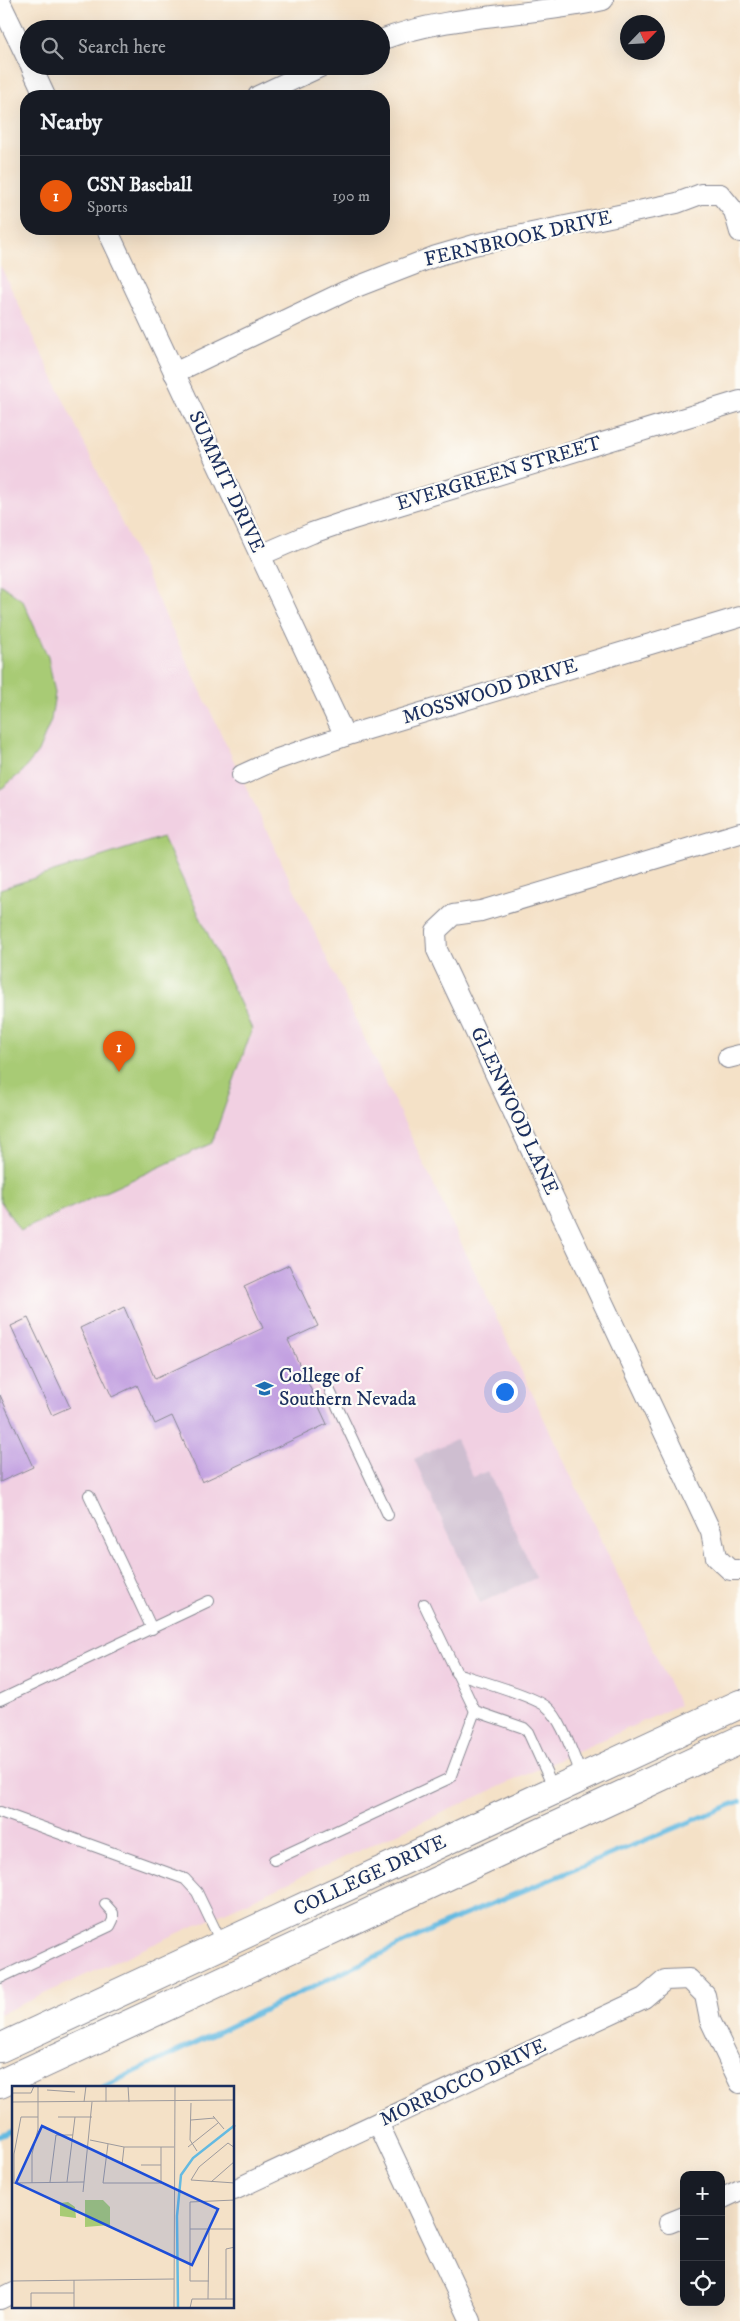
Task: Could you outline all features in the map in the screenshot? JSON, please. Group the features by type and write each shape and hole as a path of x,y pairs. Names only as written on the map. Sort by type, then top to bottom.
{"main road":[{"name":"COLLEGE DRIVE","path":"0,2048 740,1704"},
{"name":"COLLEGE DRIVE","path":"0,2084 740,1740"},
{"path":"583,1777 596,1808"},
{"path":"555,1790 570,1820"}],"street":[{"path":"390,37 433,24 537,11 603,0"},
{"path":"0,2 20,43"},
{"path":"35,75 42,90"},
{"path":"271,90 303,75"},
{"name":"FERNBROOK DRIVE","path":"174,372 392,271 474,245 677,203 700,194 720,194 734,211 740,232"},
{"name":"SUMMIT DRIVE","path":"110,235 346,736"},
{"name":"EVERGREEN STREET","path":"261,555 312,533 350,520 740,401"},
{"name":"MOSSWOOD DRIVE","path":"242,775 275,760 346,736 740,617"},
{"name":"GLENWOOD LANE","path":"740,833 481,911 453,915 436,931 437,950 711,1532 716,1557 730,1570 740,1570"},
{"name":"MORROCCO DRIVE","path":"235,2190 644,1998 665,1980 690,1979 705,1995 710,2020 740,2083"},
{"path":"378,2123 470,2321"},
{"path":"725,2197 740,2190"},
{"path":"0,2298 12,2293"}],"lane":[{"path":"330,1390 388,1515"},
{"path":"89,1495 152,1629"},
{"path":"0,1700 209,1601"},
{"path":"424,1604 475,1711 524,1728 528,1732 555,1790"},
{"path":"456,1673 530,1699 548,1708 561,1729 583,1777"},
{"path":"274,1860 450,1778 475,1711"},
{"path":"0,1812 186,1879 197,1892 223,1944"},
{"path":"0,1978 110,1926 114,1920 113,1913 105,1904"}],"shaded area":[{"name":"College of Southern Nevada","path":"0,265 679,1705 0,2014"},
{"path":"456,1439 473,1477 488,1471 536,1578 480,1603 414,1459"}],"green space":[{"path":"0,584 23,601 48,657 55,693 51,720 38,752 22,772 0,790"},
{"path":"163,837 252,1029 212,1143 20,1231 0,1200 0,889"}],"building":[{"path":"289,1265 318,1326 288,1340 327,1424 202,1482 172,1416 155,1424 137,1385 112,1397 80,1328 124,1307 155,1379 263,1328 244,1286"},
{"path":"28,1318 70,1407 52,1415 11,1326"},
{"path":"0,1395 33,1467 0,1482"}],"waterway":[{"path":"105,2086 450,1921 740,1801"},
{"path":"0,2136 12,2131"}],"place":[{"name":"CSN Baseball","path":"119,1072"},
{"name":"College of Southern Nevada","path":"265,1388"}]}
